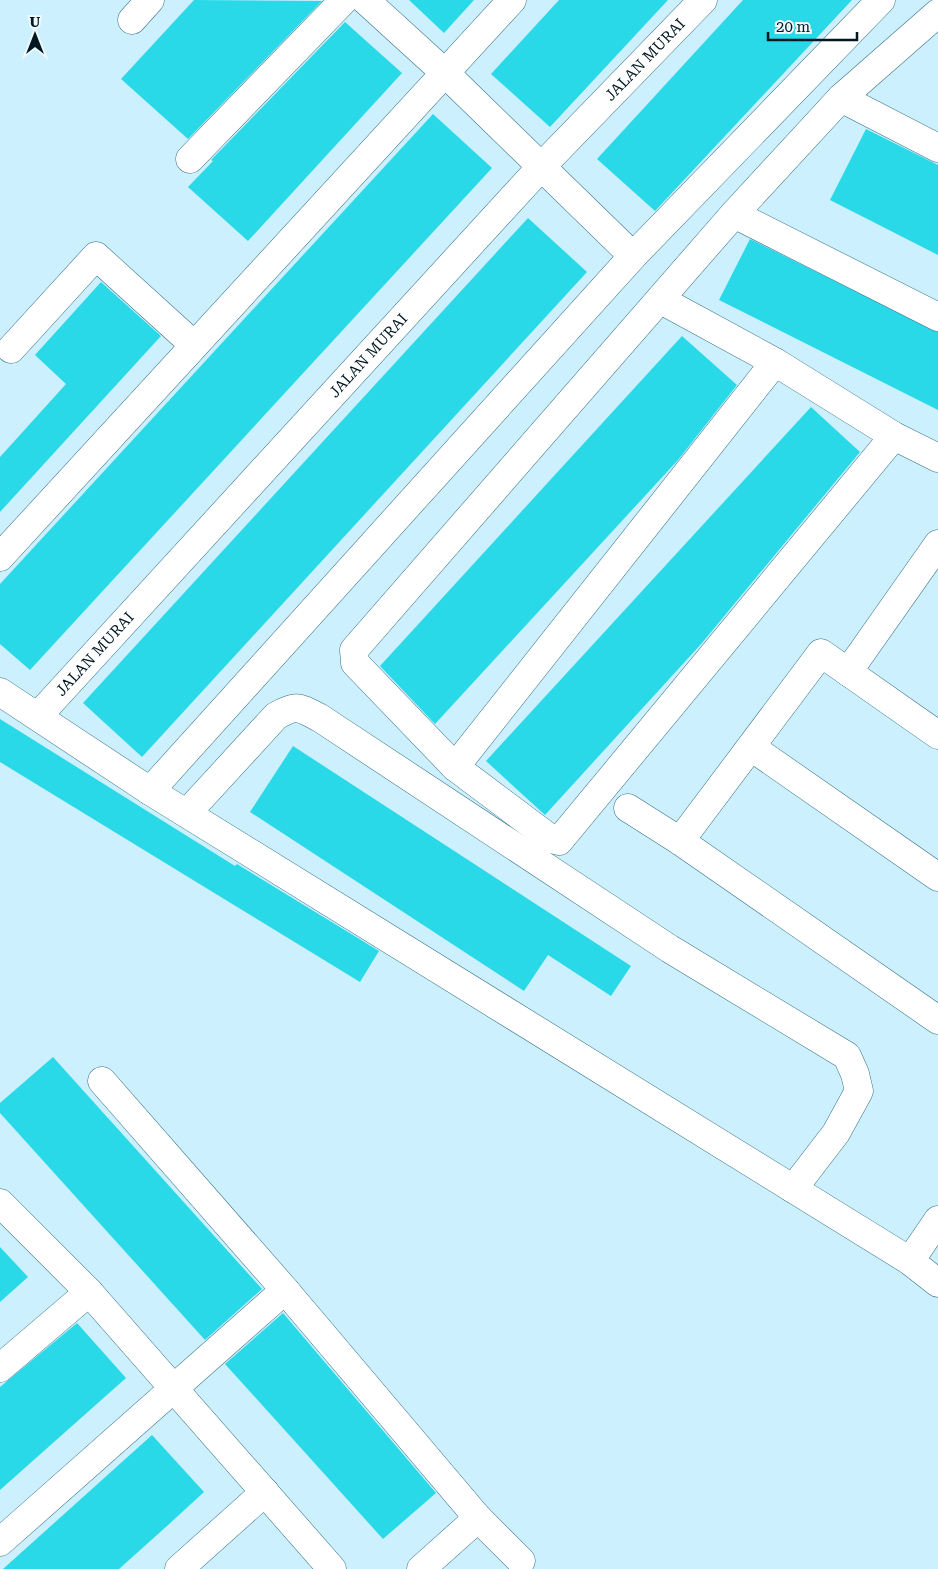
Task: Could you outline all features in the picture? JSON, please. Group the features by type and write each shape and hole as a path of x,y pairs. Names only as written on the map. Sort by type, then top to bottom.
{"street":[{"path":"132,20 150,0"},
{"path":"190,158 344,0"},
{"path":"365,0 444,72 633,256"},
{"path":"0,557 512,0"},
{"name":"JALAN MURAI","path":"38,716 541,167 703,0"},
{"path":"150,791 633,256 881,0"},
{"path":"894,436 559,840 551,839 455,767 355,663 354,650 662,300 734,214 841,98 938,12"},
{"path":"841,98 938,148"},
{"path":"734,214 938,317"},
{"path":"11,349 96,256 194,345"},
{"path":"662,300 775,362 894,436 938,458"},
{"path":"455,767 775,362"},
{"path":"848,672 928,578 938,544"},
{"path":"680,841 821,653 938,735"},
{"path":"0,692 150,791 910,1261 938,1283"},
{"path":"188,813 276,716 290,707 302,709 320,718 670,948 848,1056 859,1091 836,1133 793,1189"},
{"path":"751,747 938,877"},
{"path":"628,808 680,841 938,1020"},
{"path":"102,1081 285,1290 478,1518 521,1562"},
{"path":"0,1202 89,1292 332,1569"},
{"path":"910,1261 938,1220"},
{"path":"0,1542 285,1290"},
{"path":"0,1368 89,1292"},
{"path":"179,1569 265,1492"},
{"path":"421,1569 478,1518"}],"building":[{"path":"194,0 322,1 188,139 121,79"},
{"path":"409,0 474,0 444,33"},
{"path":"559,0 668,0 550,127 491,74"},
{"path":"743,0 852,0 655,211 597,159"},
{"path":"345,22 402,73 248,241 188,187 213,161 211,160"},
{"path":"433,114 492,168 30,670 0,644 0,584"},
{"path":"866,129 938,165 938,255 830,200"},
{"path":"528,218 587,272 142,757 83,703"},
{"path":"750,239 938,332 938,410 719,300"},
{"path":"101,282 161,336 0,512 0,457 66,384 35,355"},
{"path":"682,336 737,385 678,460 435,724 380,666"},
{"path":"811,407 860,452 702,643 545,815 486,761"},
{"path":"0,719 235,866 237,864 379,951 360,982 0,762"},
{"path":"293,746 631,966 611,996 548,955 524,991 250,812"},
{"path":"53,1057 262,1289 205,1340 0,1113 0,1103"},
{"path":"0,1247 28,1277 0,1302"},
{"path":"283,1313 436,1493 383,1539 225,1364"},
{"path":"77,1323 126,1378 0,1490 0,1387"},
{"path":"152,1435 204,1492 167,1526 119,1569 3,1569"}]}
